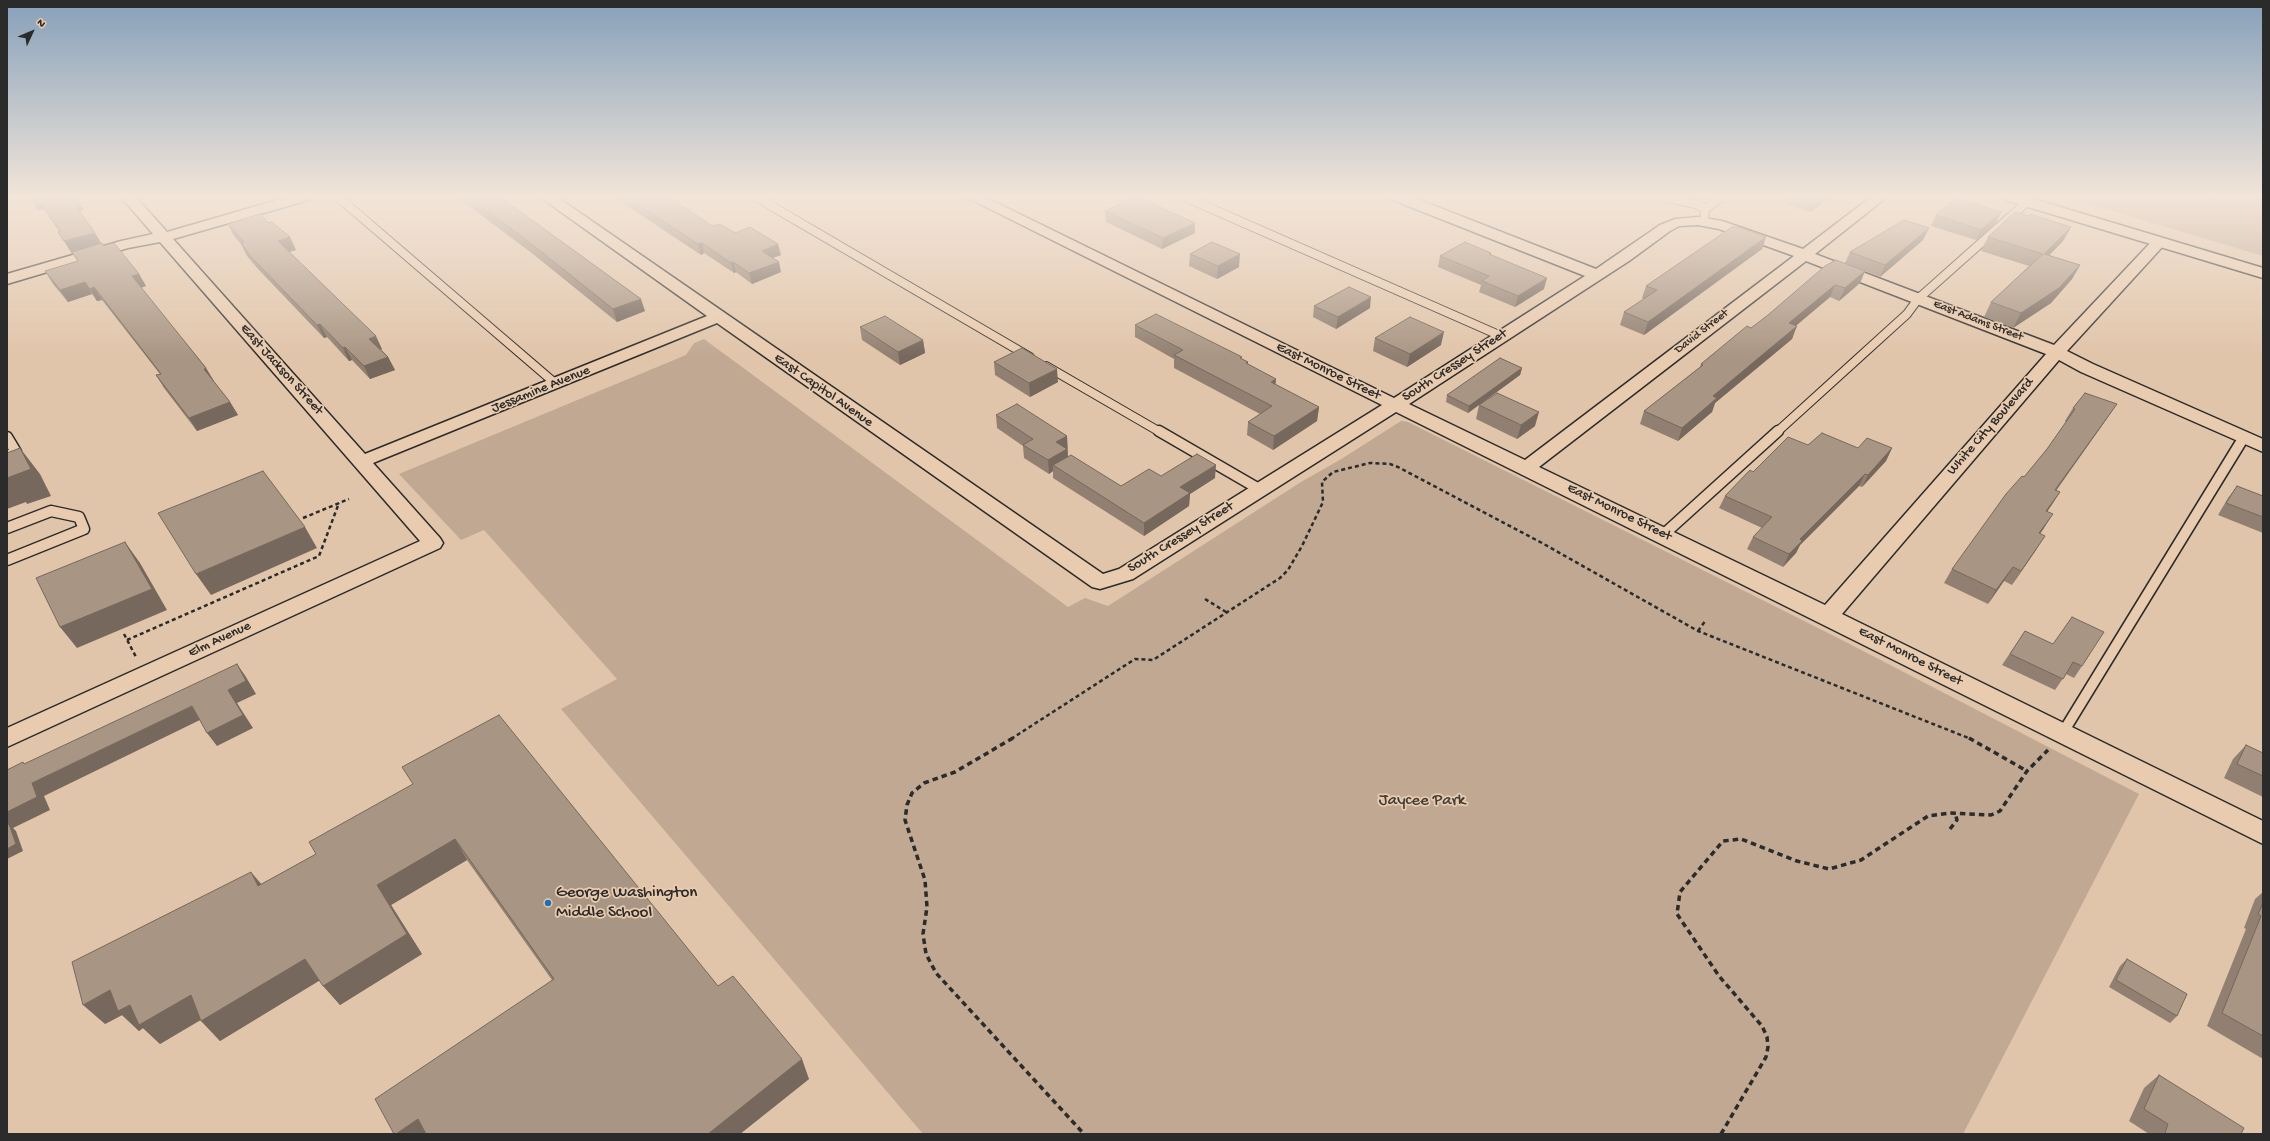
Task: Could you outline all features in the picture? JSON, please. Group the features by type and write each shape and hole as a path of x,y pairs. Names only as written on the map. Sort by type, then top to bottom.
{"main road":[{"path":"2187,250 2263,273"}],"street":[{"path":"7,279 105,250"},
{"name":"East Jackson Street","path":"175,250 363,461 433,543"},
{"name":"East Capitol Avenue","path":"623,250 1100,582"},
{"name":"East Monroe Street","path":"1081,250 1828,616 2263,833"},
{"path":"1533,250 1596,275"},
{"name":"South Cressey Street","path":"1100,582 1126,574 1259,489 1395,405 1632,250"},
{"name":"East Adams Street","path":"1793,250 2057,352 2087,368 2263,446"},
{"name":"David Street","path":"1526,468 1808,250"},
{"name":"White City Boulevard","path":"1828,616 2057,352 2151,250"},
{"name":"Jessamine Avenue","path":"363,461 718,317"},
{"name":"Elm Avenue","path":"7,738 433,543"}],"lane":[{"path":"400,250 556,384"},
{"path":"848,250 1259,489"},
{"path":"1306,250 1501,336"},
{"path":"1663,535 1907,314 1918,299 1973,250"},
{"path":"7,437 16,452 7,456"},
{"path":"2062,734 2244,437"},
{"path":"7,528 51,511 79,517 84,529 7,560"}],"path":[{"path":"1084,1134 936,973 926,954 923,934 927,907 925,880 906,820 907,805 912,793 924,783 955,772 993,751 1135,659 1153,660 1280,578 1288,570 1324,502 1322,487 1324,478 1333,472 1370,463 1381,463 1398,467 1492,516 1698,631 1919,719 1964,735 2027,771"},
{"path":"303,518 349,499"},
{"path":"127,640 319,556 339,503"},
{"path":"1205,599 1226,612"},
{"path":"1698,631 1706,620"},
{"path":"124,634 137,659"},
{"path":"1721,1134 1766,1057 1768,1047 1767,1037 1762,1026 1719,976 1684,928 1677,914 1680,892 1723,841 1732,838 1752,842 1767,850 1797,861 1829,869 1861,860 1928,816 1955,813 1991,815 2000,811 2027,771 2062,734"},
{"path":"1950,829 1957,820 1955,813"}],"green space":[{"path":"2244,250 2263,250 2263,256"},
{"name":"Jaycee Park","path":"704,339 1068,607 1085,598 1108,606 1301,482 1343,458 1401,421 1408,422 1840,639 2139,794 1963,1134 923,1134 561,709 617,679 484,530 461,540 399,474 686,355 694,343"}],"building":[{"path":"78,250 120,250 139,274 132,276 206,368 204,369 230,402 189,418 156,375 161,374 94,287 90,289 85,282 60,290 45,271 78,261 72,252"},
{"path":"246,250 288,250 376,336 369,339 388,357 364,366 345,347 343,348 320,324 317,325"},
{"path":"539,250 574,250 641,299 613,309"},
{"path":"713,250 764,250 762,251 779,262 749,273 733,262 731,263"},
{"path":"1197,250 1231,250 1240,254 1218,266 1190,254"},
{"path":"1450,250 1484,250 1491,253 1489,254 1547,278 1518,296 1482,281 1489,276 1440,256"},
{"path":"1698,250 1748,250 1648,322 1624,312 1657,290 1646,286"},
{"path":"1853,250 1903,250 1885,265 1850,252"},
{"path":"2031,250 2048,250 2044,254 2080,265 2059,288 2021,313 1991,302 2043,254"},
{"path":"1836,260 1865,271 1845,288 1835,285 1789,323 1797,326 1713,396 1717,398 1682,428 1644,411 1703,365 1701,364 1747,326 1751,328 1825,266"},
{"path":"1349,287 1371,297 1338,317 1314,306"},
{"path":"1156,314 1242,357 1240,358 1248,362 1246,363 1276,379 1271,382 1319,407 1274,436 1248,422 1272,406 1174,355 1183,350 1135,325"},
{"path":"885,316 923,340 898,352 860,327"},
{"path":"1410,317 1444,332 1410,354 1375,338"},
{"path":"1022,348 1057,369 1029,383 994,362"},
{"path":"1500,358 1522,368 1469,406 1447,395"},
{"path":"1497,393 1539,412 1521,425 1479,405"},
{"path":"2085,393 2117,404 2055,490 2060,492 2046,511 2053,514 2039,533 2045,536 2021,571 2013,567 1996,590 1952,569 2006,494 2022,476 2024,477 2047,449 2075,409 2073,408"},
{"path":"1017,404 1067,436 1056,442 1067,449 1048,460 1023,445 1033,439 996,415"},
{"path":"1822,433 1858,448 1867,438 1892,448 1868,475 1865,474 1800,539 1802,541 1789,554 1753,537 1772,517 1725,496 1750,470 1753,472 1788,437 1808,445"},
{"path":"20,448 31,469 7,478 7,453"},
{"path":"1197,454 1216,465 1180,487 1190,493 1144,523 1053,465 1071,455 1121,486 1149,469 1161,476"},
{"path":"263,471 305,527 196,574 158,513"},
{"path":"2237,486 2263,496 2263,517 2226,503"},
{"path":"125,542 152,589 60,627 36,578"},
{"path":"2072,617 2104,632 2082,666 2073,662 2063,679 2010,654 2025,631 2053,644"},
{"path":"237,664 246,681 228,690 243,715 207,733 192,706 32,783 37,797 7,812 7,770 23,762 24,764"},
{"path":"499,715 718,986 733,976 802,1059 708,1134 426,1134 418,1119 394,1134 375,1099 554,979 455,839 377,885 407,934 323,986 305,959 201,1021 191,995 139,1025 130,1005 118,1011 110,990 83,1005 72,962 251,872 258,886 316,854 309,842 413,784 402,767"},
{"path":"2246,745 2263,753 2263,776 2237,764"},
{"path":"9,824 16,844 7,849 7,825"},
{"path":"2263,903 2263,1036 2222,1013 2261,916 2258,914"},
{"path":"2127,959 2187,994 2177,1016 2116,980"},
{"path":"2159,1075 2244,1128 2241,1134 2166,1134 2168,1124 2144,1109"}],"place":[{"name":"George Washington Middle School","path":"548,903"}]}
